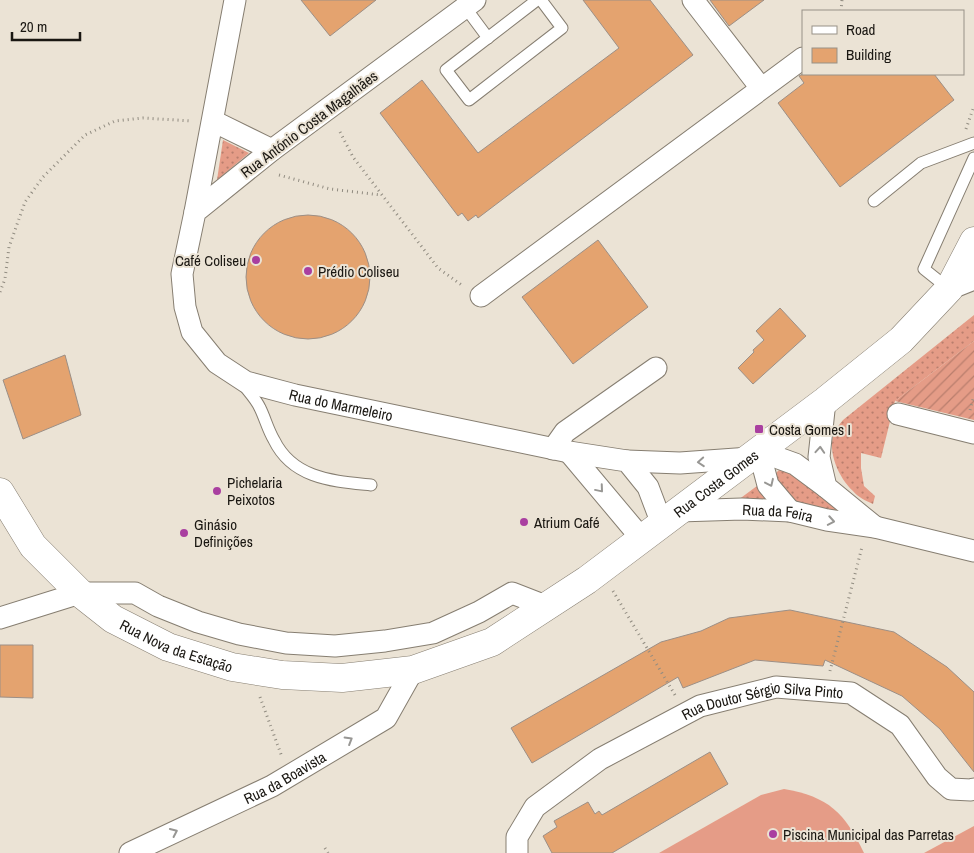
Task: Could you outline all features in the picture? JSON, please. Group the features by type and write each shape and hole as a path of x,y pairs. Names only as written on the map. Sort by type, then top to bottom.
{"street":[{"path":"196,212 235,0"},
{"path":"693,0 761,88"},
{"name":"Rua António Costa Magalhães","path":"196,212 272,150 470,4"},
{"path":"481,296 802,59"},
{"path":"213,121 272,150"},
{"name":"Rua do Marmeleiro","path":"196,212 182,274 185,306 192,332 216,363 246,382 295,396 561,450 627,461 680,463 754,454"},
{"name":"Rua Costa Gomes","path":"413,670 492,642 548,607 661,525 825,401 900,340 949,289 974,241"},
{"path":"949,289 974,279"},
{"path":"656,368 565,432 561,450 661,525"},
{"path":"825,401 819,457 826,487"},
{"path":"898,414 974,433"},
{"path":"754,454 768,485 790,511"},
{"name":"Rua da Feira","path":"754,454 795,464 826,487 870,534"},
{"path":"627,461 648,487 661,525"},
{"name":"Rua Nova da Estação","path":"0,492 33,546 80,593 113,619 168,647 232,667 282,675 342,678 413,670"},
{"name":"Rua da Feira","path":"661,525 742,509 790,511 827,520 870,534 974,551"},
{"path":"0,618 80,593 135,593 158,606 238,634 286,643 335,646 385,641 433,633 479,612 512,593 548,607"},
{"name":"Rua da Boavista","path":"130,853 272,786 386,718 413,670"},
{"name":"Rua Doutor Sérgio Silva Pinto","path":"517,853 517,837 535,807 600,759 700,706 776,687 851,693 900,725 937,777 951,789 974,789"}],"lane":[{"path":"537,0 446,70 469,100 562,28 541,0"},
{"path":"470,4 488,38"},
{"path":"874,201 921,163 974,143"},
{"path":"949,289 924,269 974,158"},
{"path":"236,375 260,406 274,442 286,459 306,473 328,480 371,485"}],"path":[{"path":"964,135 974,106"},
{"path":"0,292 5,279 9,247 25,202 43,178 85,135 115,121 143,118 187,122 213,121"},
{"path":"340,132 353,157 438,268 481,296"},
{"path":"279,175 330,189 381,194"},
{"path":"831,666 870,534"},
{"path":"612,590 678,700"},
{"path":"260,696 282,758"},
{"path":"325,848 328,853"}],"shaded area":[{"path":"223,140 249,153 217,180"},
{"path":"974,315 974,341 895,401 881,458 861,453 864,486 875,496 873,504 862,499 843,479 833,456 832,440 836,429 843,420"},
{"path":"974,341 974,420 895,401"},
{"path":"779,470 785,470 846,512 805,510 787,497 774,475"},
{"path":"761,483 771,502 738,500"},
{"name":"Piscina Municipal das Parretas","path":"784,789 813,797 833,809 842,817 864,853 659,853 761,795"},
{"name":"Piscina Municipal das Parretas","path":"974,826 974,853 924,853"}],"building":[{"path":"301,0 376,0 330,36"},
{"path":"583,0 650,0 693,55 478,218 476,215 468,221 462,213 458,216 380,113 422,80 478,153 619,48"},
{"path":"710,0 764,0 729,26"},
{"path":"935,75 954,100 840,187 778,103 804,83 799,76"},
{"name":"Prédio Coliseu","path":"308,215 332,220 352,233 365,253 370,277 365,301 352,321 332,334 308,339 284,334 264,321 251,301 246,277 251,253 264,233 284,220"},
{"path":"598,240 648,307 573,364 522,297"},
{"path":"780,308 806,336 753,384 738,368 764,340 756,331"},
{"path":"65,355 81,415 23,439 3,380"},
{"path":"790,610 894,632 947,667 974,692 974,772 940,729 902,696 825,660 823,666 755,660 683,688 678,677 532,763 511,728 661,642 701,631 729,618"},
{"path":"0,645 33,645 33,698 0,697"},
{"path":"710,752 728,784 612,853 552,853 543,836 557,827 554,821 588,802 595,814 599,811 602,815"}],"place":[{"name":"Café Coliseu","path":"256,260"},
{"name":"Prédio Coliseu","path":"308,271"},
{"name":"Costa Gomes I","path":"759,429"},
{"name":"Pichelaria Peixotos","path":"217,491"},
{"name":"Atrium Café","path":"524,522"},
{"name":"Ginásio Definições","path":"184,533"},
{"name":"Piscina Municipal das Parretas","path":"773,834"}]}
